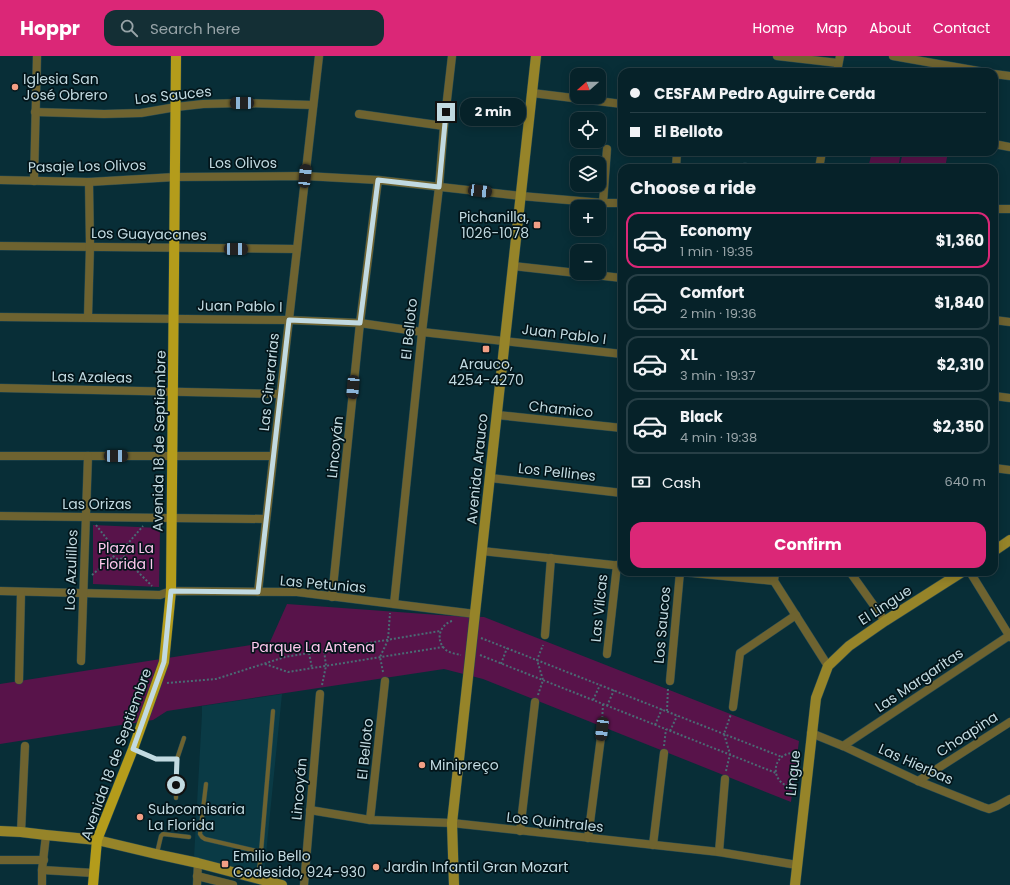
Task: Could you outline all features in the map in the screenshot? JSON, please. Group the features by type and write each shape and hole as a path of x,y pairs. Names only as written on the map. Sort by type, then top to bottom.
{"main road":[{"name":"Avenida 18 de Septiembre","path":"93,885 97,840 133,749 164,662 171,591 176,56"}],"street":[{"path":"34,181 37,56"},
{"name":"Las Cinerarias","path":"258,592 319,56"},
{"name":"El Belloto","path":"393,604 452,56"},
{"name":"Avenida Arauco","path":"454,885 452,823 536,56"},
{"path":"777,56 839,60"},
{"path":"893,56 961,68"},
{"path":"998,74 1010,76"},
{"path":"532,93 618,104"},
{"name":"Los Sauces","path":"35,112 104,114 141,113 203,104 242,103 313,105"},
{"path":"359,114 444,126"},
{"path":"998,145 1010,147"},
{"path":"603,200 607,149"},
{"name":"Los Olivos","path":"175,177 305,176 378,180 570,200"},
{"name":"Pasaje Los Olivos","path":"0,180 89,182 175,177"},
{"name":"Lincoyán","path":"332,597 360,323 378,180"},
{"path":"88,317 90,246 89,182"},
{"name":"Los Olivos","path":"606,203 618,203"},
{"path":"998,209 1010,209"},
{"name":"Los Guayacanes","path":"0,246 297,249"},
{"path":"513,266 618,278"},
{"name":"Juan Pablo I","path":"0,317 174,318 360,323 422,332 618,354"},
{"path":"998,320 1010,322"},
{"name":"Las Azaleas","path":"0,388 280,394"},
{"path":"998,396 1010,398"},
{"name":"Chamico","path":"497,415 618,428"},
{"path":"0,456 273,456"},
{"name":"Los Azulillos","path":"81,661 88,517 88,456"},
{"path":"998,468 1010,470"},
{"name":"Los Pellines","path":"490,478 618,493"},
{"name":"Las Orizas","path":"0,516 266,519"},
{"path":"998,548 1010,540"},
{"path":"482,551 618,566"},
{"path":"545,635 551,558"},
{"name":"Las Vilcas","path":"607,654 618,573"},
{"name":"Los Saucos","path":"670,681 681,576"},
{"path":"722,576 774,581"},
{"path":"775,576 774,581 828,666"},
{"path":"853,576 885,621"},
{"name":"El Lingue","path":"828,666 848,646 956,576"},
{"path":"972,576 1010,636"},
{"name":"Las Petunias","path":"0,591 160,595 171,591 297,592 475,614"},
{"path":"19,680 21,592"},
{"path":"733,707 740,653 796,615"},
{"name":"Las Margaritas","path":"843,746 1010,636"},
{"name":"Lingue","path":"795,885 816,698 828,666"},
{"name":"El Belloto","path":"370,820 385,681"},
{"name":"Lincoyán","path":"304,885 320,694"},
{"path":"520,831 535,702"},
{"name":"Choapina","path":"918,781 1010,722"},
{"path":"588,838 602,729"},
{"name":"Las Hierbas","path":"811,733 843,746 918,781 989,809 1010,798"},
{"path":"21,832 25,746"},
{"path":"653,845 664,753"},
{"path":"719,852 725,779"},
{"name":"Los Quintrales","path":"310,810 370,820 452,823 719,852 797,865"},
{"path":"0,831 97,840 198,863 282,885"},
{"path":"42,885 46,835"},
{"path":"0,860 44,860"},
{"path":"197,885 198,863"},
{"path":"42,870 94,873"},
{"path":"197,876 233,885"}],"lane":[{"path":"258,879 273,711"},
{"path":"176,798 177,759 184,738"},
{"path":"133,749 156,759 177,759"},
{"path":"206,784 200,834 202,837 261,852"},
{"path":"156,854 160,836 162,834 189,837"}],"path":[{"path":"88,517 114,548"},
{"path":"124,548 150,518"},
{"path":"114,548 118,546 124,548"},
{"path":"114,548 112,552 117,559 124,557"},
{"path":"124,548 126,552 124,557"},
{"path":"84,583 114,556"},
{"path":"124,557 160,595"},
{"path":"385,681 380,657 388,640 393,604"},
{"path":"454,620 447,622 440,631 440,640 443,647 451,653 471,654 501,664 776,773"},
{"path":"156,684 216,679 285,657 440,631"},
{"path":"473,634 782,757"},
{"path":"535,702 543,680 537,660 544,645"},
{"path":"264,664 288,672 443,647"},
{"path":"501,664 507,648"},
{"path":"320,694 326,666 324,650"},
{"path":"309,653 312,668"},
{"path":"667,711 670,681"},
{"path":"593,700 600,685"},
{"path":"607,706 614,690"},
{"path":"602,729 603,704"},
{"path":"725,779 730,754 724,734 733,707"},
{"path":"655,725 662,709"},
{"path":"670,731 678,715"},
{"path":"664,753 666,729"},
{"path":"805,790 786,785 781,782 777,777 776,767 778,762 785,754 809,754"}],"shaded area":[{"path":"282,694 264,874 194,858 202,706"}],"green space":[{"path":"871,156 900,156 899,164 869,164"},
{"path":"902,156 947,156 946,164 900,164"},
{"name":"Plaza La Florida I","path":"93,525 160,528 159,587 93,584"},
{"name":"Parque La Antena","path":"287,604 484,617 799,741 791,802 483,679 444,669 167,711 153,720 0,744 0,684 270,642"}],"place":[{"name":"Iglesia San José Obrero","path":"15,87"},
{"name":"Pichanilla, 1026-1078","path":"537,225"},
{"name":"Arauco, 4254-4270","path":"486,349"},
{"name":"Minipreço","path":"422,765"},
{"name":"Subcomisaria La Florida","path":"140,817"},
{"name":"Emilio Bello Codesido, 924-930","path":"225,864"},
{"name":"Jardin Infantil Gran Mozart","path":"376,867"}],"route":[{"path":"176,785 177,759 156,759 133,749 164,662 171,591 258,592 289,320 360,323 378,180 439,187 446,112"}]}
